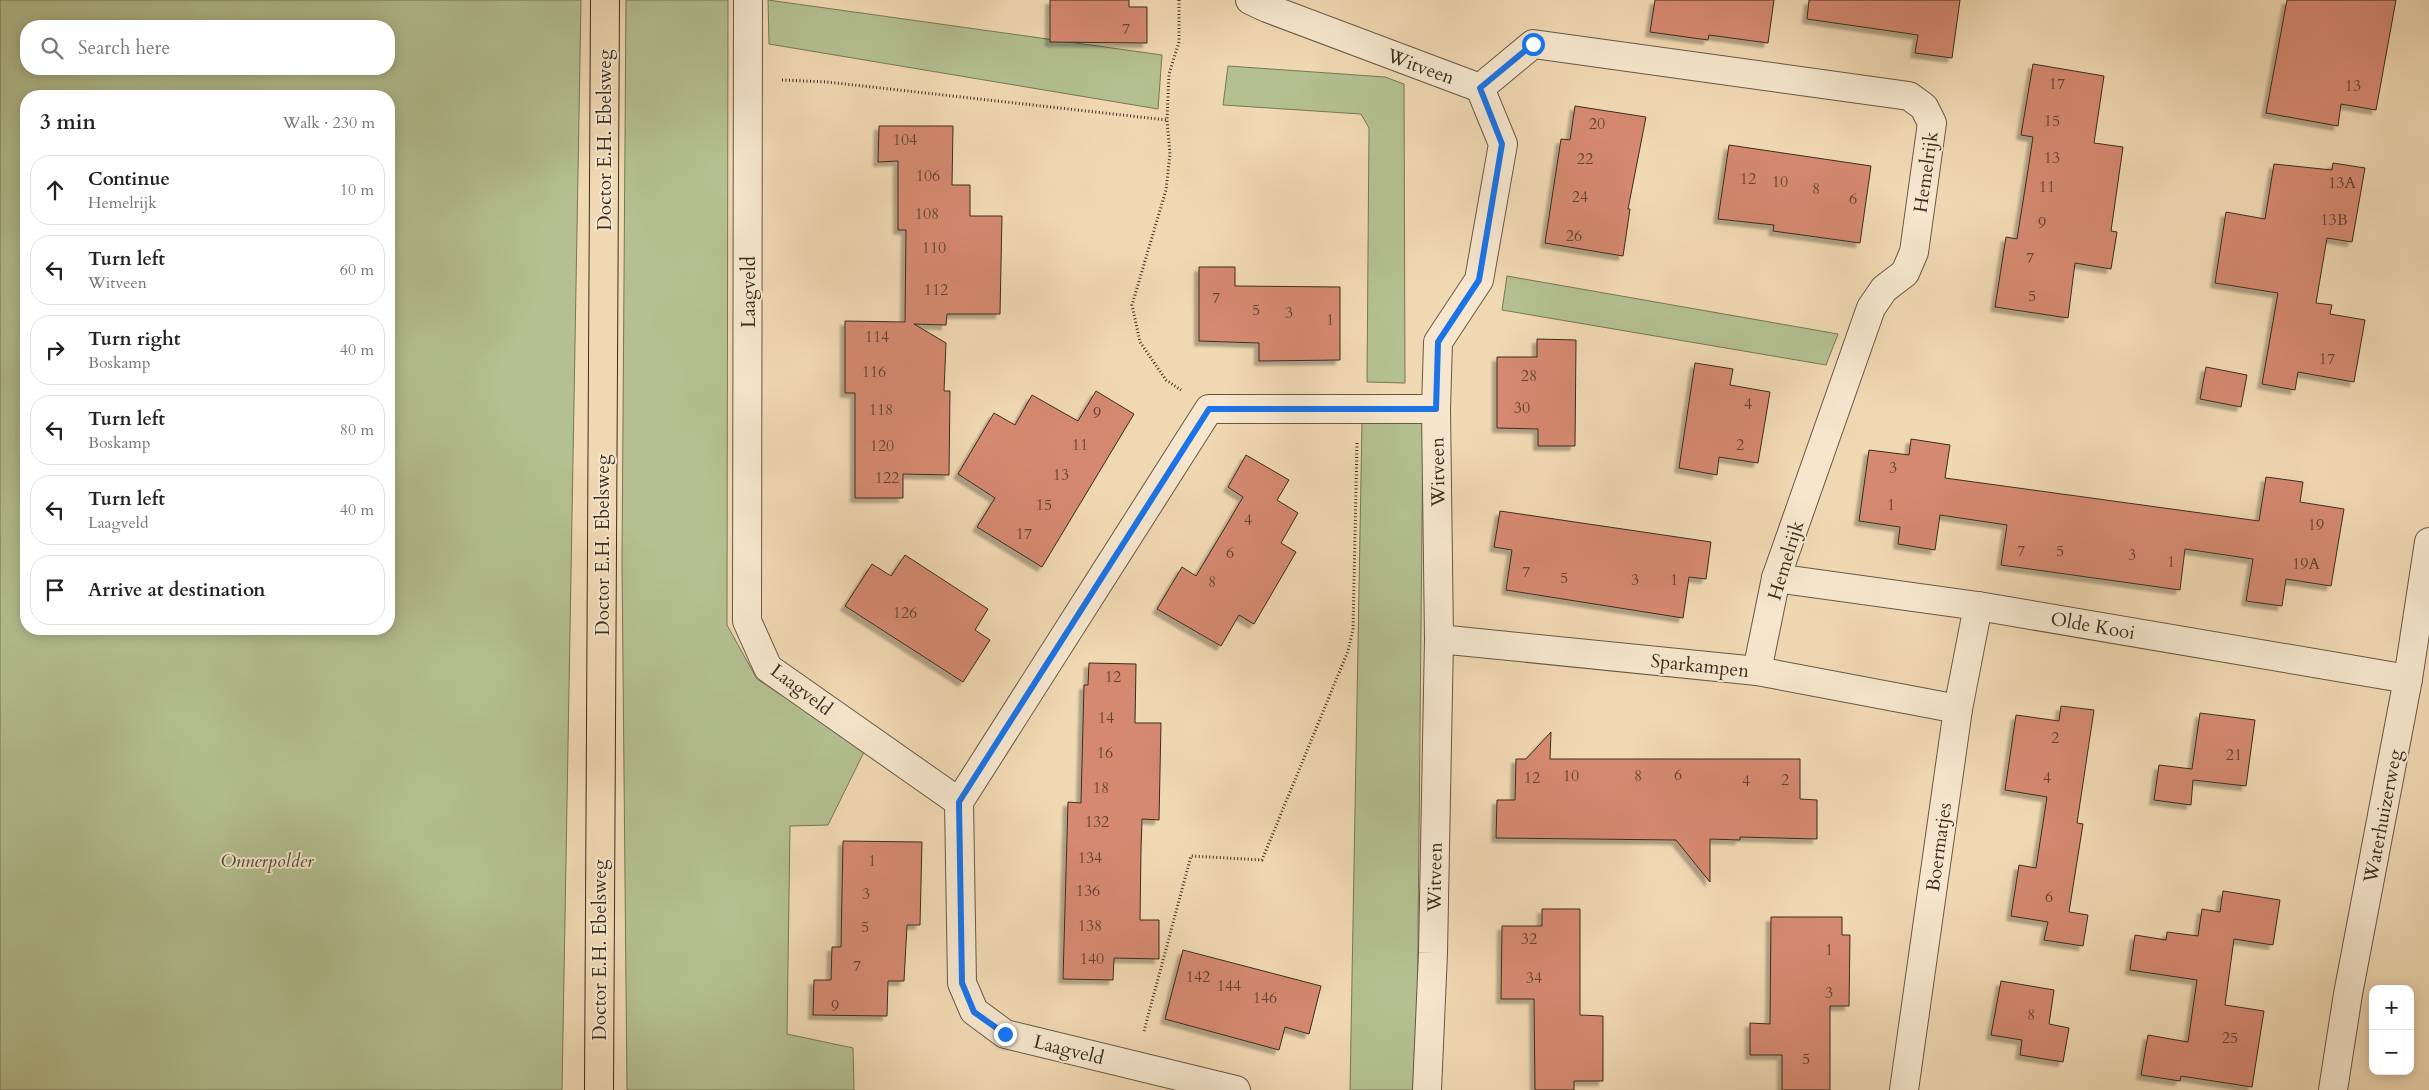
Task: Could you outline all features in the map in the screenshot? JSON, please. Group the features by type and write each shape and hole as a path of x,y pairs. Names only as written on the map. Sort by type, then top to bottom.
{"main road":[{"name":"Doctor E.H. Ebelsweg","path":"599,1090 605,0"}],"street":[{"name":"Laagveld","path":"748,0 747,621 768,668 959,802 962,983 974,1012 1005,1034 1236,1090"},
{"name":"Witveen","path":"1250,0 1480,88 1502,144 1479,280 1438,342 1436,409 1439,639 1433,952 1427,1090"},
{"name":"Hemelrijk","path":"1480,88 1533,44 1909,96 1924,107 1932,123 1914,252 1905,273 1884,289 1871,308 1776,578 1756,671"},
{"path":"959,802 1209,409 1436,409"},
{"name":"Waterhuizerweg","path":"2333,1090 2348,994 2408,679 2429,542"},
{"name":"Olde Kooi","path":"1776,578 1978,606 2408,679"},
{"name":"Boermatjes","path":"1904,1090 1958,709 1978,606"},
{"name":"Sparkampen","path":"1439,639 1756,671 1958,709"}],"path":[{"path":"1179,0 1179,42 1169,74 1167,120 1170,154 1166,190 1132,305 1140,342 1166,380 1209,409"},
{"path":"749,79 827,82 1167,120"},
{"path":"1135,1065 1191,856 1262,860 1348,651 1353,630 1358,409"}],"green space":[{"name":"Onnerpolder","path":"0,0 581,0 562,1090 0,1090"},
{"path":"626,0 728,0 727,625 757,679 865,750 828,825 790,826 787,1034 853,1048 854,1090 627,1090 622,562"},
{"path":"768,0 1162,55 1158,109 769,44"},
{"path":"1228,66 1385,77 1404,84 1405,383 1367,382 1369,128 1361,114 1223,105"},
{"path":"1507,276 1838,334 1826,365 1502,310"},
{"path":"1362,422 1423,423 1417,1037 1420,1090 1350,1090"}],"building":[{"path":"1050,0 1129,0 1129,7 1147,7 1147,43 1050,42"},
{"path":"1655,0 1774,0 1768,43 1709,35 1708,40 1650,32"},
{"path":"1809,0 1960,0 1952,58 1915,53 1918,35 1807,19"},
{"path":"2287,0 2396,0 2376,110 2341,104 2338,126 2266,113"},
{"path":"2033,64 2104,76 2094,143 2123,147 2111,231 2117,232 2111,269 2075,263 2068,318 1995,307 2006,237 2017,239 2028,170 2033,137 2021,135"},
{"path":"1575,106 1646,117 1628,209 1630,209 1623,256 1545,243 1561,139 1570,140"},
{"path":"879,126 953,126 952,185 970,185 970,216 1002,216 1000,314 947,314 946,325 914,324 946,343 944,391 950,391 949,475 903,474 903,498 855,498 855,393 845,393 845,321 905,322 906,230 898,230 898,161 878,162"},
{"path":"1729,145 1871,166 1860,243 1773,231 1774,225 1718,219"},
{"path":"2333,163 2365,168 2352,242 2327,238 2316,303 2332,305 2330,314 2365,320 2354,382 2298,372 2295,390 2262,384 2278,293 2215,283 2226,212 2265,219 2274,164 2332,170"},
{"path":"1199,267 1235,267 1235,286 1340,287 1340,360 1259,361 1259,343 1199,341"},
{"path":"1537,339 1576,340 1575,446 1538,446 1538,429 1497,428 1497,357 1537,357"},
{"path":"1695,363 1733,369 1730,385 1770,392 1758,463 1719,457 1717,475 1679,468"},
{"path":"2206,367 2247,375 2241,407 2200,399"},
{"path":"1096,391 1134,414 1042,567 977,527 995,498 958,474 994,413 1015,425 1032,395 1078,421"},
{"path":"1911,439 1950,445 1945,478 2259,521 2266,477 2303,482 2300,502 2344,509 2331,586 2286,579 2282,606 2246,601 2253,559 2185,549 2180,590 2001,565 2007,525 1940,515 1935,550 1898,544 1900,527 1859,521 1869,450 1909,455"},
{"path":"1246,455 1289,480 1277,500 1298,513 1281,543 1296,552 1254,624 1239,615 1221,646 1157,609 1182,567 1196,576 1243,497 1228,487"},
{"path":"1500,511 1711,542 1706,579 1689,577 1683,618 1506,590 1512,550 1494,547"},
{"path":"905,555 988,609 975,630 990,640 963,682 845,606 872,564 891,576"},
{"path":"1089,663 1136,664 1135,723 1161,723 1159,820 1142,819 1140,920 1159,920 1159,959 1114,958 1113,980 1063,979 1068,802 1081,803 1084,685 1088,685"},
{"path":"2061,706 2094,710 2077,823 2083,824 2069,912 2088,915 2083,946 2044,940 2048,922 2011,916 2019,865 2036,868 2047,797 2005,790 2016,715 2059,721"},
{"path":"2200,713 2255,720 2246,786 2193,780 2191,805 2154,800 2159,765 2192,769"},
{"path":"1551,732 1550,759 1800,759 1800,799 1817,800 1817,839 1740,837 1740,840 1710,839 1710,882 1676,840 1496,838 1497,800 1515,800 1516,759 1526,759"},
{"path":"843,841 922,842 920,925 907,925 904,981 888,981 887,1016 813,1015 814,980 831,980 832,947 841,947"},
{"path":"2223,891 2280,900 2273,945 2234,939 2225,1005 2264,1011 2252,1087 2181,1076 2180,1081 2141,1075 2148,1035 2188,1042 2197,980 2130,970 2135,935 2166,940 2167,932 2198,936 2202,909 2220,912"},
{"path":"1542,909 1580,909 1580,1015 1603,1016 1603,1081 1574,1081 1574,1090 1535,1090 1534,999 1501,999 1502,926 1542,926"},
{"path":"1771,917 1842,917 1842,935 1850,935 1849,1006 1830,1006 1830,1090 1782,1090 1782,1055 1750,1055 1750,1023 1770,1024"},
{"path":"1183,950 1321,986 1309,1034 1285,1027 1279,1050 1165,1019"},
{"path":"2001,981 2054,990 2049,1024 2069,1028 2063,1062 2020,1055 2022,1040 1991,1035"}],"route":[{"path":"1005,1034 974,1012 962,983 959,802 1209,409 1436,409 1438,342 1479,280 1502,144 1480,88 1533,44"}]}
